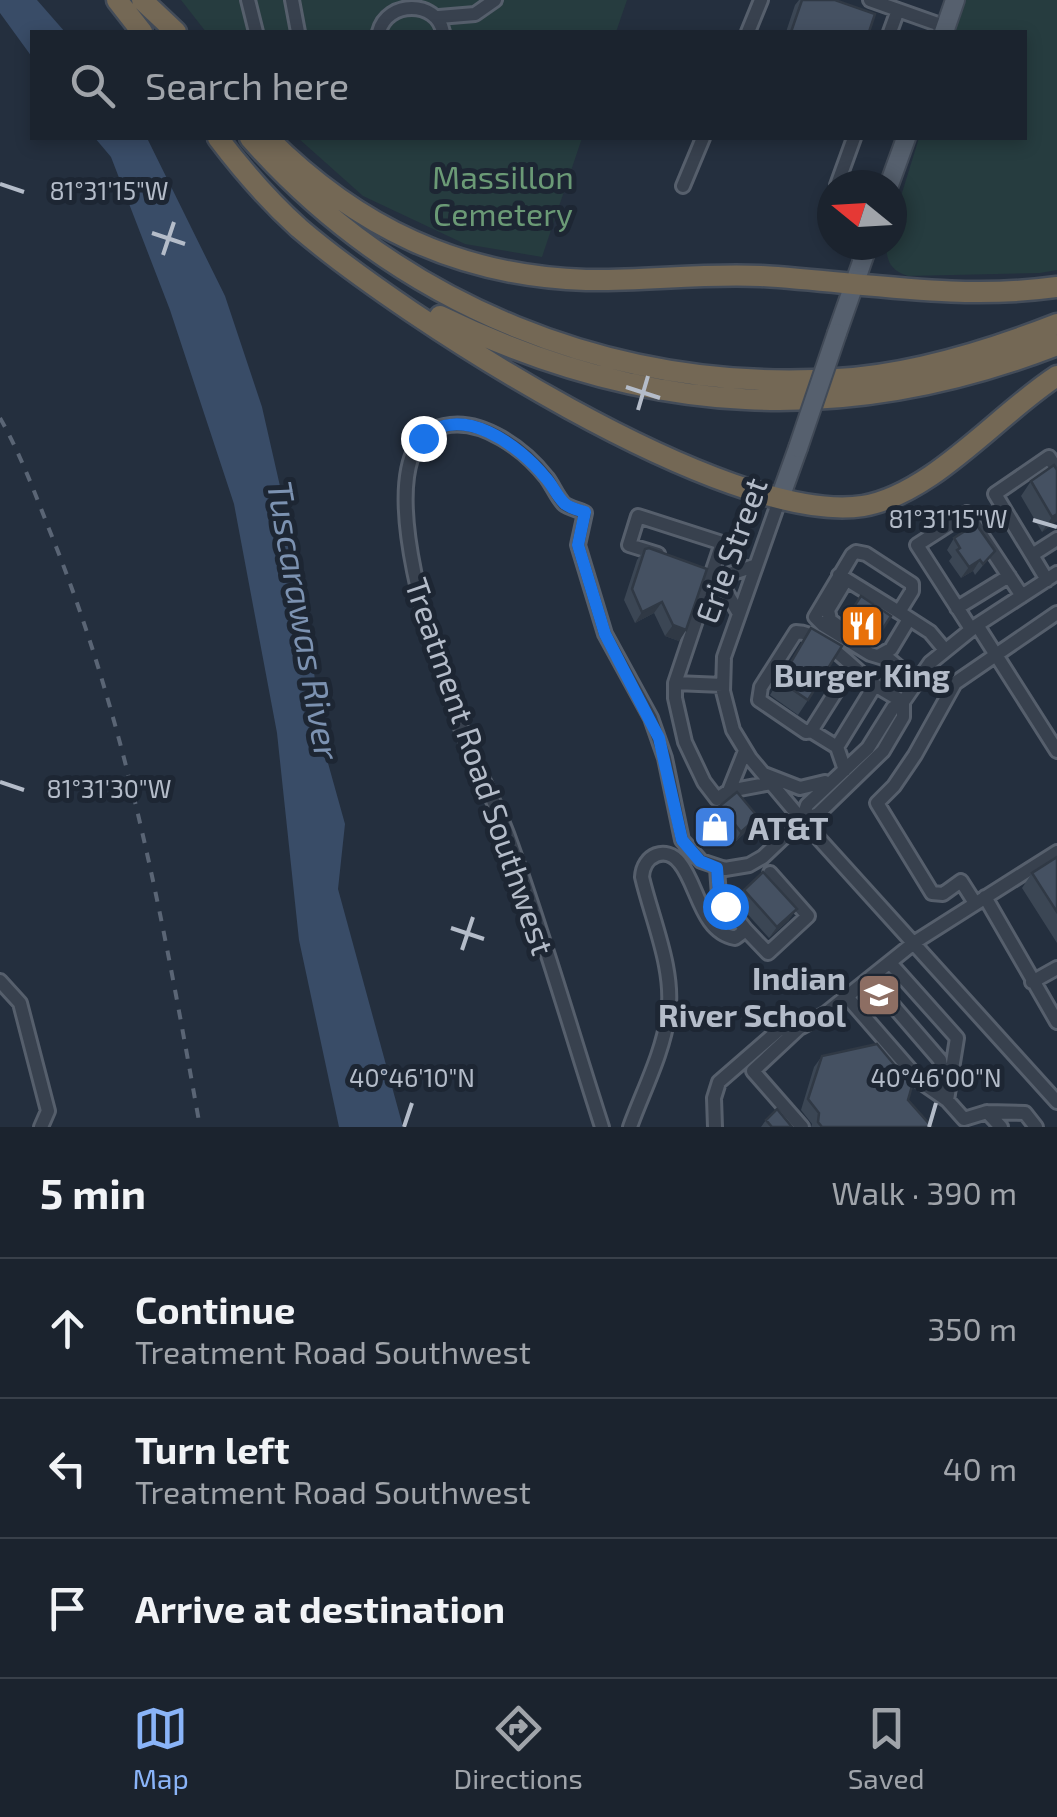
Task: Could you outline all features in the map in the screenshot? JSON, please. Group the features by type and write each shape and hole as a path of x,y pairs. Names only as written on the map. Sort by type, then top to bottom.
{"highway":[{"path":"116,0 140,30"},
{"path":"142,0 164,30"},
{"path":"142,0 174,30"},
{"path":"222,140 252,182 311,237 378,288 464,344 582,416 641,446 780,498 816,506 848,507 894,497 929,477 1057,376"},
{"path":"223,140 281,200 372,274 480,335 546,362 600,378 729,399 826,400 960,377 1057,345"},
{"path":"252,140 330,217 435,289 544,340 613,361 739,379 841,379 935,362 1057,324"},
{"path":"270,140 307,175 372,222 427,248 532,275 589,280 725,275 970,294 1057,287"}],"main road":[{"path":"945,30 956,0"},
{"path":"894,170 905,140"},
{"name":"Erie Street","path":"780,498 863,260"}],"street":[{"path":"248,0 256,30"},
{"path":"292,0 298,30"},
{"path":"439,17 476,14 496,0"},
{"path":"749,30 761,0"},
{"path":"870,0 945,30"},
{"path":"380,30 386,14 404,1 424,4 439,17 442,30"},
{"path":"891,30 898,10"},
{"path":"683,186 702,140"},
{"path":"842,170 853,140"},
{"name":"Treatment Road Southwest","path":"602,1127 508,836 466,740 420,601 411,561 406,492 409,464 417,446 430,432 449,425 477,427 496,436 532,462 565,505 585,512 578,545 605,634 658,734 682,840 700,861 717,868"},
{"path":"770,873 808,916 768,953 719,896 717,868 741,868 755,862 802,820 823,810 878,758 903,717 904,702 916,680 945,650 1052,576 1032,556 994,494 1048,457 1057,470"},
{"name":"Erie Street","path":"780,498 724,657 723,684 730,722 745,751 802,820 1057,1102"},
{"path":"1022,596 968,513 917,545 957,608 996,653 1057,751"},
{"path":"679,562 629,545 638,516 722,543 676,683 675,698 696,768 717,798 766,778 805,788 820,785 843,772"},
{"path":"1032,556 1057,539"},
{"path":"878,656 891,649 912,585 866,554 853,554 843,578 817,611 817,620 878,656 890,660 916,680"},
{"path":"714,575 754,566"},
{"path":"696,567 714,575 738,612"},
{"path":"957,608 1009,576"},
{"path":"843,578 930,632 945,650"},
{"path":"1057,613 955,683 916,755 878,803 932,893 943,894 961,880 980,900 1057,1022"},
{"path":"843,772 837,748 760,702 759,691 799,631 848,660 875,685 904,702"},
{"path":"811,731 852,666"},
{"path":"676,683 723,684"},
{"path":"837,748 875,685"},
{"path":"802,820 807,805 873,741 893,708 904,702"},
{"path":"658,734 681,727"},
{"path":"729,790 745,751"},
{"path":"802,1127 752,1072 801,1026 848,998 916,942 1057,852"},
{"path":"630,1127 664,1035 669,1000 642,876 646,862 660,853 676,859 720,931 736,938 746,930"},
{"path":"891,964 957,1038 947,1100"},
{"path":"1032,982 1057,968"},
{"path":"871,980 940,1060 947,1100"},
{"path":"0,981 20,1003 48,1111 41,1127"},
{"path":"848,998 921,1082 947,1100 965,1123 987,1112 1025,1114 1036,1127"},
{"path":"715,1127 714,1098 721,1079 780,1029 801,1026"},
{"path":"987,1112 1000,1127"}],"green space":[{"path":"181,0 627,0 617,30 204,30"},
{"path":"964,0 1057,0 1057,270 908,276 889,260 907,260 907,177 918,140 1027,140 1027,30 953,30"},
{"name":"Massillon Cemetery","path":"300,140 581,140 542,257 465,244 363,196"}],"water":[{"path":"0,0 37,0 63,30 30,30 30,54 0,13"},
{"name":"Tuscarawas River","path":"97,140 148,140 225,296 262,407 307,605 321,738 345,824 338,889 403,1127 339,1127 299,940 277,733 234,504 170,310 111,157"}],"building":[{"path":"802,0 835,0 875,14 870,30 792,30"},
{"path":"1054,465 1057,514 1052,517 1031,481"},
{"path":"976,524 995,551 983,564 980,560 969,567 954,538"},
{"path":"645,549 707,569 686,630 673,625 662,602 642,612 632,589"},
{"path":"861,596 891,616 880,633 858,619 853,608"},
{"path":"811,628 842,646 808,700 780,681"},
{"path":"737,792 758,817 741,832 733,822 724,830 710,814"},
{"path":"1057,857 1057,912 1032,873"},
{"path":"763,872 797,909 777,927 744,890"},
{"path":"877,1044 912,1086 908,1100 932,1127 822,1127 819,1113 808,1099 822,1056"},
{"path":"777,1109 792,1127 772,1127 766,1120"}],"railway":[{"path":"0,418 26,472 76,601 122,749 157,899 200,1127"}],"place":[{"name":"Burger King","path":"862,626"},
{"name":"AT&T","path":"715,827"},
{"name":"Indian River School","path":"879,995"}],"route":[{"path":"423,438 449,425 487,431 532,462 565,505 585,512 578,545 605,634 659,738 682,840 700,861 717,868 719,896 725,906"}]}
